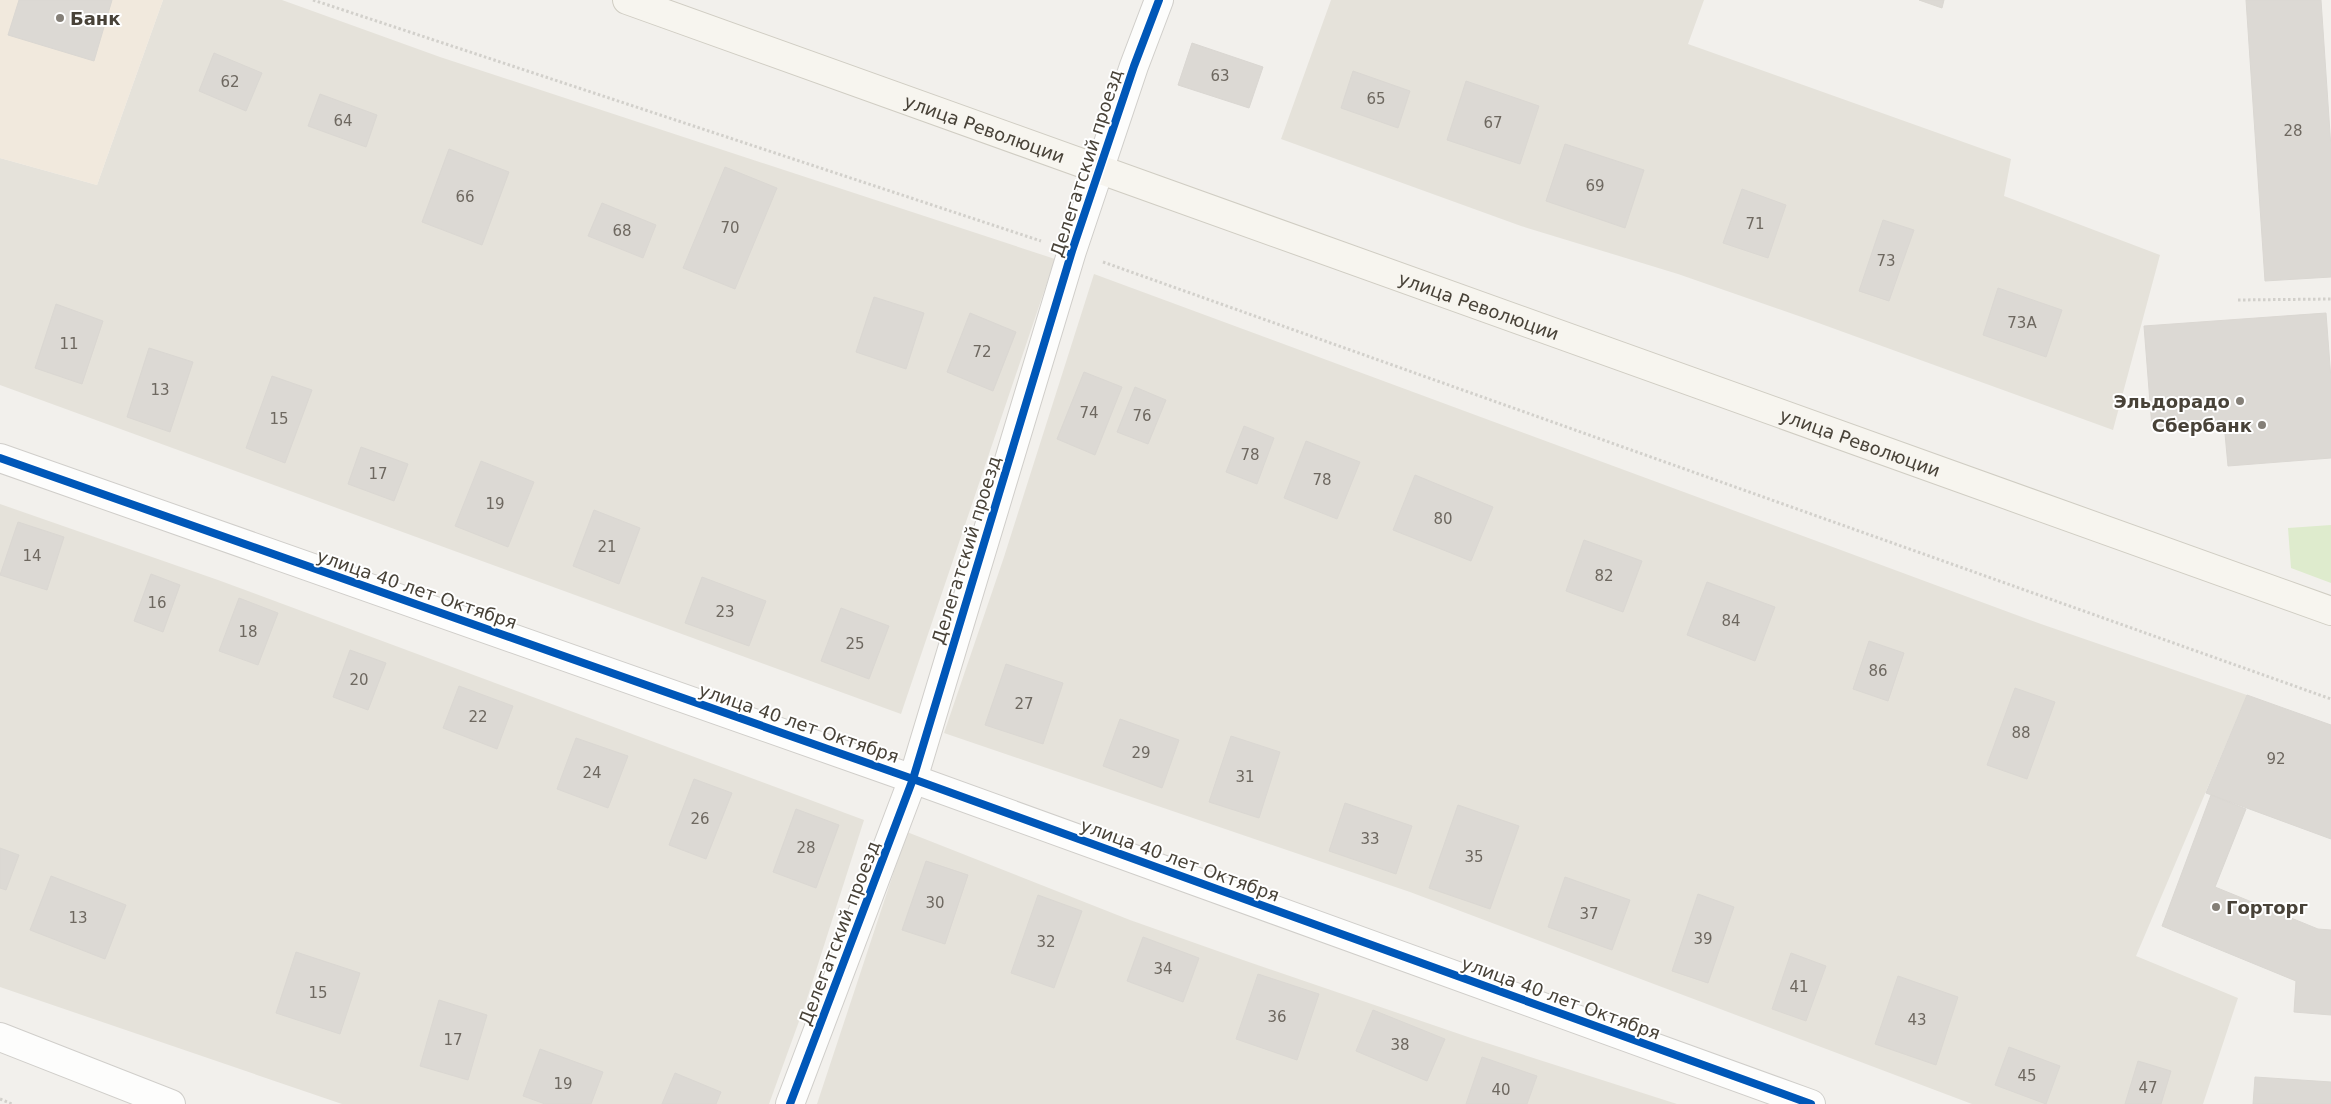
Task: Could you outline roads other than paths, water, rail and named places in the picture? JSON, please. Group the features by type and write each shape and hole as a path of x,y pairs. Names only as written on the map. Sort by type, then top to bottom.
{"main road":[{"name":"улица Революции","path":"628,0 2331,611"}],"street":[{"name":"Делегатский проезд","path":"790,1104 913,779 1072,251 1159,0"},
{"name":"улица 40 лет Октября","path":"0,458 913,779 1811,1104"},
{"path":"0,1036 171,1104"}],"place":[{"name":"Банк","path":"60,18"},
{"name":"Эльдорадо","path":"2240,401"},
{"name":"Сбербанк","path":"2262,425"},
{"name":"Горторг","path":"2216,907"}]}
